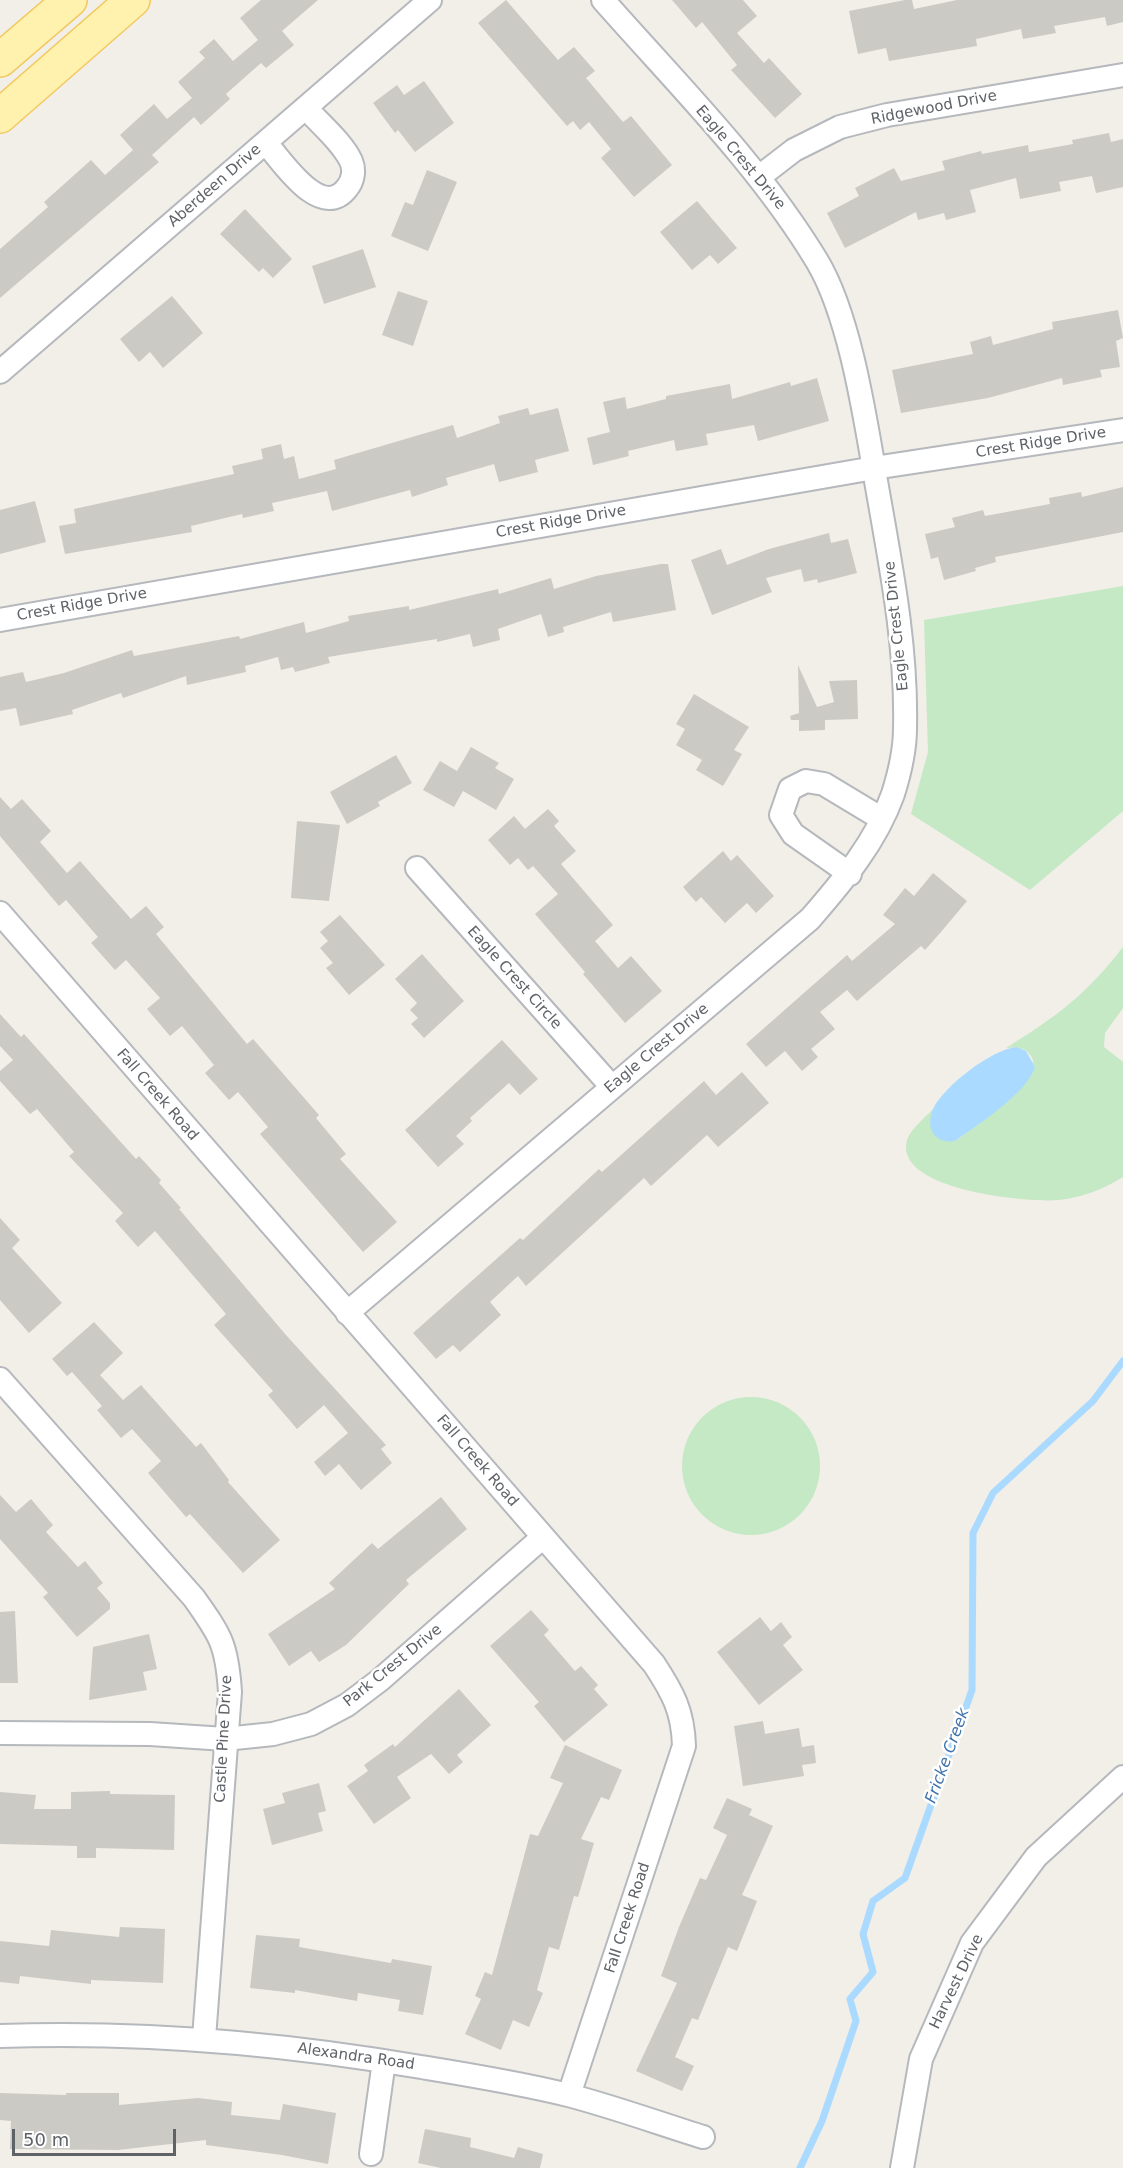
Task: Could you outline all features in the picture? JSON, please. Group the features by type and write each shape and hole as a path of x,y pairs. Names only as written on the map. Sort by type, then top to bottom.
{"main road":[{"path":"0,60 70,0"},
{"path":"0,116 133,0"}],"street":[{"name":"Aberdeen Drive","path":"0,372 430,0"},
{"name":"Eagle Crest Drive","path":"347,1313 810,919 850,874 882,819 893,792 905,731 905,683 897,602 874,468 860,393 840,317 819,263 759,177 603,0"},
{"name":"Ridgewood Drive","path":"759,177 794,150 840,128 887,115 1123,75"},
{"path":"266,143 307,190 320,197 334,197 346,189 353,177 352,163 306,108"},
{"name":"Crest Ridge Drive","path":"0,620 874,468 1123,430"},
{"path":"850,874 793,834 781,815 790,789 806,781 824,784 882,819"},
{"name":"Eagle Crest Circle","path":"417,868 612,1088"},
{"name":"Fall Creek Road","path":"0,912 654,1664 672,1692 683,1719 684,1746 569,2095"},
{"name":"Castle Pine Drive","path":"0,1379 194,1598 216,1628 227,1655 230,1692 204,2038"},
{"name":"Park Crest Drive","path":"0,1733 150,1734 225,1738 273,1734 311,1724 347,1705 380,1680 543,1537"},
{"name":"Harvest Drive","path":"902,2168 921,2059 972,1943 1036,1857 1123,1777"},
{"name":"Alexandra Road","path":"0,2036 56,2034 204,2038 384,2061 569,2095 703,2137"},
{"path":"371,2154 384,2061"}],"green space":[{"path":"1123,586 1123,811 1030,890 911,814 928,752 924,620"},
{"path":"1123,947 1123,1008 1105,1033 1104,1047 1123,1062 1123,1177 1084,1195 1059,1200 1043,1200 993,1196 966,1190 941,1182 920,1171 908,1157 907,1140 915,1127 934,1108 931,1121 955,1141 1006,1102 1019,1090 1033,1066 1031,1056 1023,1049 1006,1048 1041,1025 1083,992"},
{"path":"751,1397 777,1402 800,1417 815,1440 820,1466 815,1492 800,1515 777,1530 751,1535 725,1530 702,1515 687,1492 682,1466 687,1440 702,1417 725,1402"}],"water":[{"path":"1017,1047 1026,1051 1035,1067 1022,1088 1001,1108 955,1141 942,1140 933,1134 930,1123 933,1109 947,1090 982,1061 1007,1049"}],"building":[{"path":"261,0 318,0 282,31 294,45 266,68 261,63 226,94 230,99 201,125 194,117 152,155 159,162 0,298 0,249 48,207 44,202 91,160 105,175 133,150 120,135 154,104 167,119 192,98 178,82 205,58 199,52 214,39 233,61 258,40 240,18"},
{"path":"506,0 558,60 574,47 595,71 586,78 623,122 631,116 672,165 634,197 601,158 611,149 589,122 580,130 573,121 567,126 478,23"},
{"path":"672,0 743,0 757,16 737,33 764,63 769,58 802,94 775,118 731,70 737,65 702,22 696,28"},
{"path":"912,0 914,9 957,0 1123,0 1123,22 1107,26 1105,17 1054,26 1056,33 1023,39 1021,29 976,39 977,46 889,61 886,48 858,54 849,11"},
{"path":"424,81 454,123 415,152 398,130 395,133 373,103 397,85 404,95"},
{"path":"1109,133 1111,142 1123,139 1123,187 1096,193 1092,176 1059,182 1061,191 1020,199 1016,178 970,190 976,212 946,220 944,213 918,220 916,212 845,248 827,213 859,196 855,188 894,168 901,181 945,170 942,161 981,151 982,154 1028,145 1029,152 1073,144 1072,140"},
{"path":"427,170 457,182 428,251 391,236 405,202 413,205"},
{"path":"697,201 737,248 718,264 710,255 692,270 660,232"},
{"path":"245,209 292,259 273,278 263,268 259,272 220,234"},
{"path":"363,249 376,287 324,304 312,266"},
{"path":"398,291 428,301 413,346 382,335"},
{"path":"172,296 203,333 163,368 150,352 139,362 120,339"},
{"path":"1118,310 1123,338 1116,341 1120,367 1100,370 1102,377 1063,385 1062,378 988,398 901,413 892,370 973,354 970,342 991,336 993,345 1053,329 1052,322"},
{"path":"817,378 829,421 758,441 754,425 706,434 708,445 676,451 674,440 628,451 629,456 593,465 587,438 610,432 603,402 625,397 627,409 666,399 666,396 730,384 732,399 790,382 791,386"},
{"path":"528,408 530,415 558,408 569,451 535,460 538,472 499,482 494,464 446,478 448,485 412,497 410,490 332,511 327,491 272,503 274,511 243,518 242,514 191,526 192,532 65,554 59,526 76,523 74,509 234,474 232,466 263,459 261,449 281,444 284,459 294,456 299,479 336,469 334,460 453,425 457,438 500,423 498,416"},
{"path":"1123,487 1123,532 995,557 996,562 975,568 976,571 944,580 938,557 931,559 925,534 955,527 952,518 983,510 985,516 1050,504 1049,498 1081,492 1082,497"},
{"path":"35,501 46,542 0,554 0,510"},
{"path":"829,533 831,543 848,539 857,573 818,583 817,579 804,582 801,569 766,578 772,592 712,615 691,560 721,549 727,565 769,549"},
{"path":"668,564 676,610 613,622 611,612 563,627 564,632 548,637 541,614 498,629 500,640 473,647 470,634 437,642 437,639 328,657 330,663 295,672 293,667 281,670 278,657 245,666 246,672 187,685 186,676 123,698 121,693 72,710 73,714 20,726 16,708 0,711 0,677 23,672 26,682 64,673 132,650 134,656 239,636 240,639 304,622 306,633 349,621 348,616 409,606 409,610 498,589 499,594 551,578 554,589 596,576"},
{"path":"798,665 817,707 834,702 829,681 857,680 858,719 825,720 825,730 799,731 799,720 791,720 790,716 799,713"},
{"path":"694,694 749,727 734,750 742,754 723,786 696,770 702,760 676,745 685,729 676,724"},
{"path":"471,747 499,763 495,768 514,779 496,810 463,791 454,807 423,790 440,761 457,771"},
{"path":"396,755 412,783 378,802 380,806 347,824 330,792"},
{"path":"0,797 11,809 22,799 51,831 40,842 67,873 80,861 131,919 146,906 164,927 156,934 247,1044 253,1039 319,1115 316,1118 346,1154 340,1159 397,1222 363,1252 260,1134 268,1127 238,1092 229,1100 205,1073 214,1065 182,1026 170,1036 147,1009 160,998 126,960 115,970 91,943 98,937 66,900 59,906 0,836"},
{"path":"548,809 559,821 554,826 576,851 561,864 613,925 595,941 618,968 631,956 662,991 625,1023 535,914 558,894 533,866 528,870 518,858 510,865 488,840 514,816 525,829"},
{"path":"297,821 340,825 329,901 291,898"},
{"path":"723,851 731,861 737,855 774,896 756,913 747,903 725,923 701,897 696,902 683,887"},
{"path":"933,873 967,901 941,932 925,950 921,946 857,1001 847,990 820,1012 835,1029 811,1049 818,1057 802,1071 785,1051 766,1067 746,1044 847,955 852,961 895,924 883,915 905,888 914,896"},
{"path":"340,915 385,965 349,995 326,968 333,963 320,948 328,941 320,932"},
{"path":"422,954 464,1001 424,1038 411,1024 418,1018 410,1010 417,1003 395,979"},
{"path":"0,1014 21,1037 24,1034 136,1159 139,1156 161,1180 159,1183 181,1208 179,1209 286,1335 386,1445 381,1449 392,1463 361,1490 339,1464 325,1476 314,1462 348,1433 324,1405 297,1429 268,1395 273,1391 214,1325 226,1314 155,1231 138,1247 115,1221 123,1213 69,1156 74,1152 37,1109 30,1114 0,1081 0,1071 13,1060 0,1046"},
{"path":"502,1040 538,1079 520,1095 509,1083 470,1118 472,1121 456,1136 464,1144 438,1167 405,1130"},
{"path":"742,1072 769,1103 718,1147 707,1135 651,1186 644,1178 526,1286 518,1276 490,1302 501,1315 460,1352 453,1345 436,1359 413,1333 520,1238 523,1240 599,1169 602,1172 704,1081 716,1095"},
{"path":"0,1218 20,1240 12,1248 62,1303 29,1333 0,1300"},
{"path":"94,1322 123,1353 100,1375 123,1400 141,1385 196,1447 201,1443 229,1480 228,1482 280,1540 243,1573 190,1514 186,1517 148,1473 161,1461 132,1429 121,1438 97,1410 102,1406 72,1372 67,1376 52,1359"},
{"path":"0,1495 16,1512 31,1499 53,1525 46,1532 78,1567 85,1561 103,1583 97,1588 110,1603 110,1609 77,1637 43,1597 48,1593 0,1539"},
{"path":"441,1497 467,1529 406,1580 409,1584 346,1645 319,1662 311,1651 289,1666 268,1634 335,1589 329,1583 372,1543 378,1549"},
{"path":"531,1610 549,1630 544,1635 575,1671 581,1666 598,1685 594,1689 608,1705 564,1742 534,1706 539,1702 490,1646"},
{"path":"15,1611 18,1683 0,1683 0,1612"},
{"path":"760,1617 771,1631 781,1622 792,1637 783,1645 803,1670 759,1705 717,1652"},
{"path":"149,1634 157,1669 143,1672 147,1690 89,1700 93,1647"},
{"path":"459,1689 491,1725 457,1755 463,1762 449,1774 431,1754 397,1777 411,1798 374,1824 347,1786 368,1771 364,1765 393,1744 395,1747"},
{"path":"763,1721 765,1734 799,1728 802,1747 814,1745 816,1763 802,1765 804,1776 743,1786 734,1726"},
{"path":"565,1745 622,1770 609,1800 601,1797 581,1839 594,1843 578,1897 574,1896 559,1950 549,1947 537,1990 543,1993 529,2027 513,2020 501,2050 465,2034 481,1999 475,1996 485,1972 492,1975 530,1834 538,1836 563,1783 550,1778"},
{"path":"319,1783 326,1811 318,1813 323,1831 272,1845 263,1809 285,1803 282,1793"},
{"path":"110,1791 110,1794 175,1795 174,1850 96,1848 96,1858 77,1858 77,1846 0,1844 0,1792 36,1795 34,1809 71,1809 71,1792"},
{"path":"727,1798 752,1809 749,1815 773,1826 742,1895 757,1901 737,1951 728,1947 698,2020 692,2018 675,2057 694,2066 682,2091 636,2071 677,1983 661,1976 679,1927 700,1878 706,1880 727,1835 713,1828"},
{"path":"120,1927 165,1929 163,1983 91,1980 91,1984 20,1976 19,1984 0,1982 0,1941 49,1946 51,1930 119,1937"},
{"path":"256,1935 300,1939 299,1947 391,1963 392,1959 432,1966 423,2015 398,2011 400,2000 358,1993 357,2001 295,1990 295,1993 250,1988"},
{"path":"0,2093 66,2095 66,2093 119,2093 119,2105 198,2098 232,2102 231,2115 280,2120 283,2104 336,2113 328,2164 282,2155 206,2145 206,2140 118,2150 10,2149 11,2121 0,2120"},
{"path":"425,2129 471,2138 470,2147 514,2158 518,2147 543,2154 540,2168 441,2168 418,2163"}],"waterway":[{"name":"Fricke Creek","path":"800,2168 822,2121 856,2021 850,1999 873,1972 863,1934 873,1901 905,1878 972,1690 973,1533 993,1493 1093,1401 1123,1361"}]}
